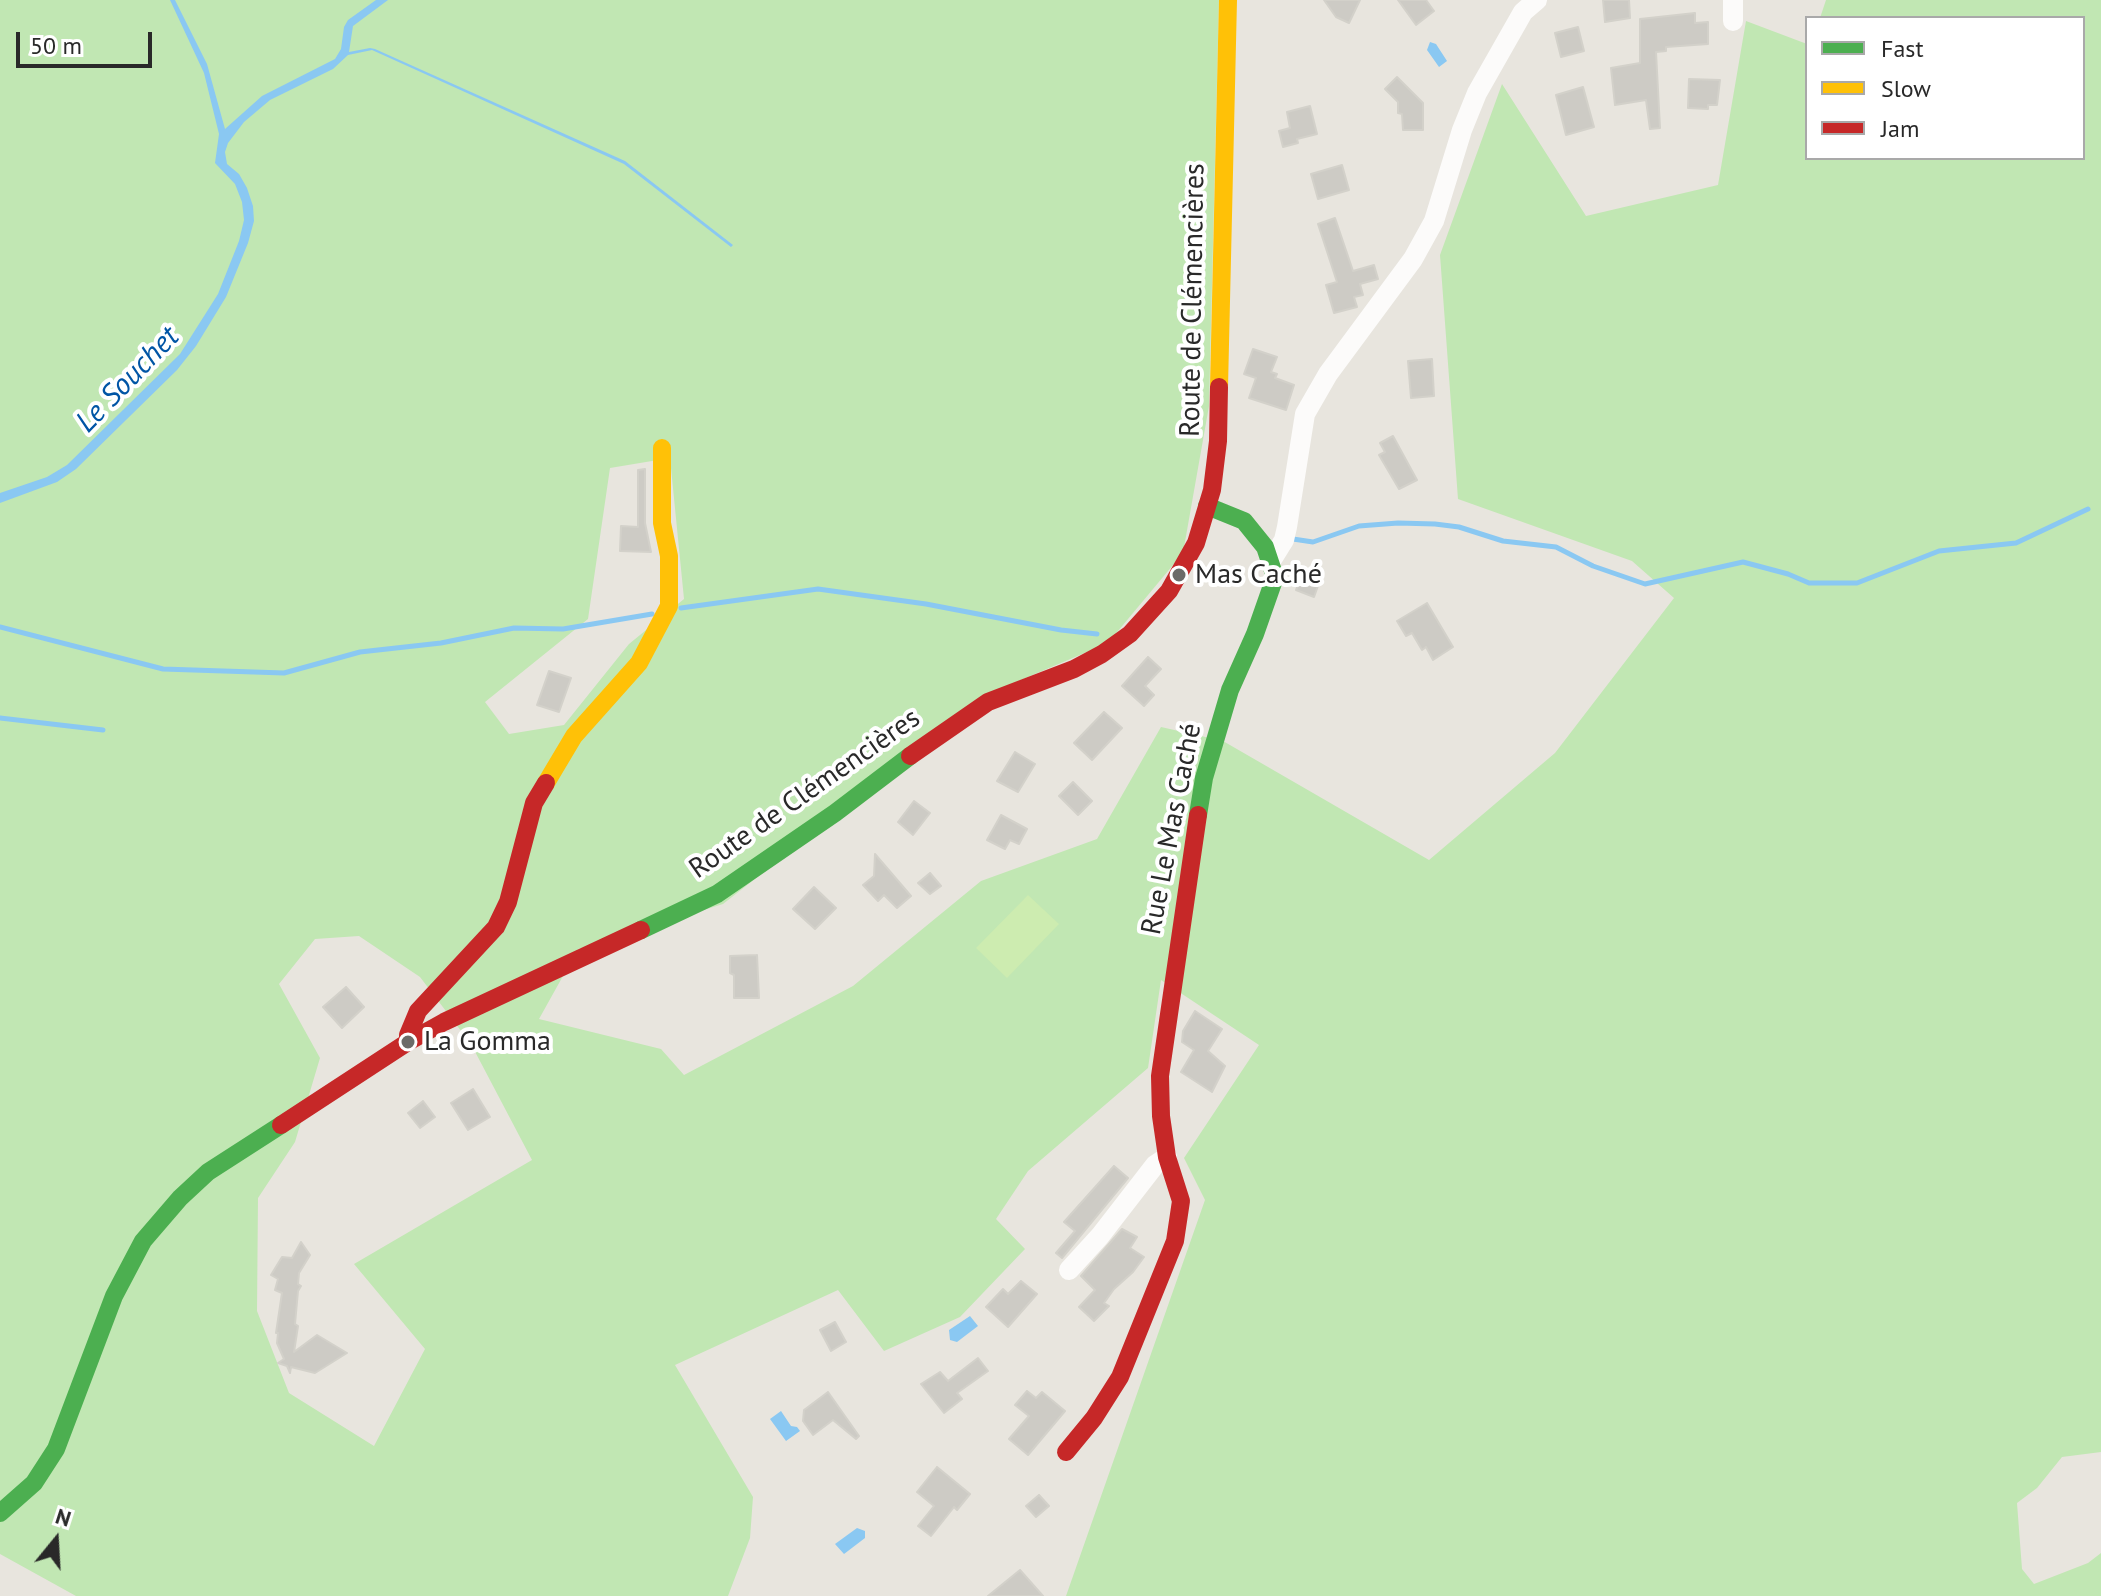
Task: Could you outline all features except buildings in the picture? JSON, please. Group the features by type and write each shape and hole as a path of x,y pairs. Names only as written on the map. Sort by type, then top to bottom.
{"street":[{"name":"Route de Clémencières","path":"0,1513 34,1483 56,1449 114,1296 143,1241 208,1172 408,1042 444,1022 717,894 988,702 1074,669 1102,654 1130,634 1169,591 1192,551 1207,506 1218,441 1228,0"},
{"path":"1271,561 1284,540 1305,414 1328,374 1413,259 1434,221 1462,130 1477,93 1523,12 1537,0"},
{"path":"408,1042 418,1011 496,927 508,902 534,803 574,736 639,663 669,606 669,556 662,523 662,448"},
{"path":"1207,506 1244,521 1265,547 1271,561"},
{"name":"Rue Le Mas Caché","path":"1066,1452 1094,1418 1120,1377 1175,1241 1181,1201 1167,1157 1161,1116 1160,1076 1204,778 1230,690 1255,634 1275,577 1271,561"},
{"path":"1069,1270 1100,1236 1155,1165 1167,1157"}],"green space":[{"path":"0,0 1219,0 1209,406 1183,553 1108,643 995,691 723,904 578,949 539,1019 661,1049 684,1075 853,986 981,881 1097,839 1161,727 1223,741 1429,860 1555,753 1674,598 1632,561 1458,499 1440,255 1502,84 1586,216 1718,185 1746,21 1805,43 1805,160 2085,160 2085,16 1821,16 1826,0 2101,0 2101,1452 2062,1457 2037,1488 2017,1503 2022,1569 2034,1584 2088,1563 2101,1553 2101,1596 1066,1596 1205,1200 1184,1158 1259,1045 1161,980 1148,1068 1028,1171 996,1219 1025,1249 960,1317 884,1351 838,1290 675,1365 753,1497 750,1538 728,1596 76,1596 0,1554","holes":["670,458 684,599 629,644 564,725 509,734 485,702 588,619 610,468","359,936 420,977 471,1044 532,1160 354,1264 425,1349 374,1446 289,1393 257,1311 258,1198 295,1142 320,1058 279,984 315,939"]},
{"path":"1028,895 1059,924 1007,978 976,948"}],"water":[{"path":"170,0 175,0 207,64 225,129 262,96 335,59 341,49 348,20 376,0 388,0 353,26 349,52 375,49 625,161 733,245 731,247 624,164 372,50 348,55 333,69 270,100 244,122 228,143 225,152 227,164 239,174 247,188 254,221 226,297 196,346 177,370 76,469 57,482 0,503 0,493 47,477 67,465 180,354 218,294 239,241 244,220 242,202 235,184 215,163 219,134 204,73"},
{"path":"1430,42 1436,44 1447,61 1439,67 1427,50"},
{"path":"970,1316 978,1326 957,1342 950,1340 949,1330"},
{"path":"781,1411 791,1426 800,1431 786,1441 770,1419"},
{"path":"857,1528 865,1531 865,1538 844,1554 835,1544"}],"waterway":[{"path":"1293,539 1313,542 1359,526 1435,524 1459,527 1503,541 1556,547 1593,566 1645,584 1743,562 1809,583 1857,583 1939,551 2016,543 2088,509"},
{"path":"681,608 818,589 1097,634"},
{"path":"0,627 163,669 284,673 360,652 441,643 514,628 563,629 652,614"},
{"path":"0,718 103,730"}],"traffic: fast":[{"path":"1198,815 1204,778 1230,690 1255,634 1275,577 1265,547 1244,521 1207,506"},
{"path":"641,930 717,894 835,813 910,756"},
{"path":"0,1513 34,1483 56,1449 114,1296 143,1241 180,1198 208,1172 281,1125"}],"traffic: slow":[{"path":"1219,387 1228,0"},
{"path":"546,783 574,736 639,663 669,606 669,556 662,523 662,448"}],"traffic: jam":[{"path":"910,756 988,702 1074,669 1102,654 1130,634 1169,591 1196,543 1212,490 1218,441 1219,387"},
{"path":"408,1042 418,1011 496,927 508,902 534,803 546,783"},
{"path":"1066,1452 1094,1418 1120,1377 1175,1241 1181,1201 1167,1157 1161,1116 1160,1076 1198,815"},
{"path":"281,1125 444,1022 641,930"}],"place":[{"name":"Mas Caché","path":"1179,575"},
{"name":"La Gomma","path":"408,1042"}],"water label":[{"name":"Le Souchet","path":"128,380"}]}
